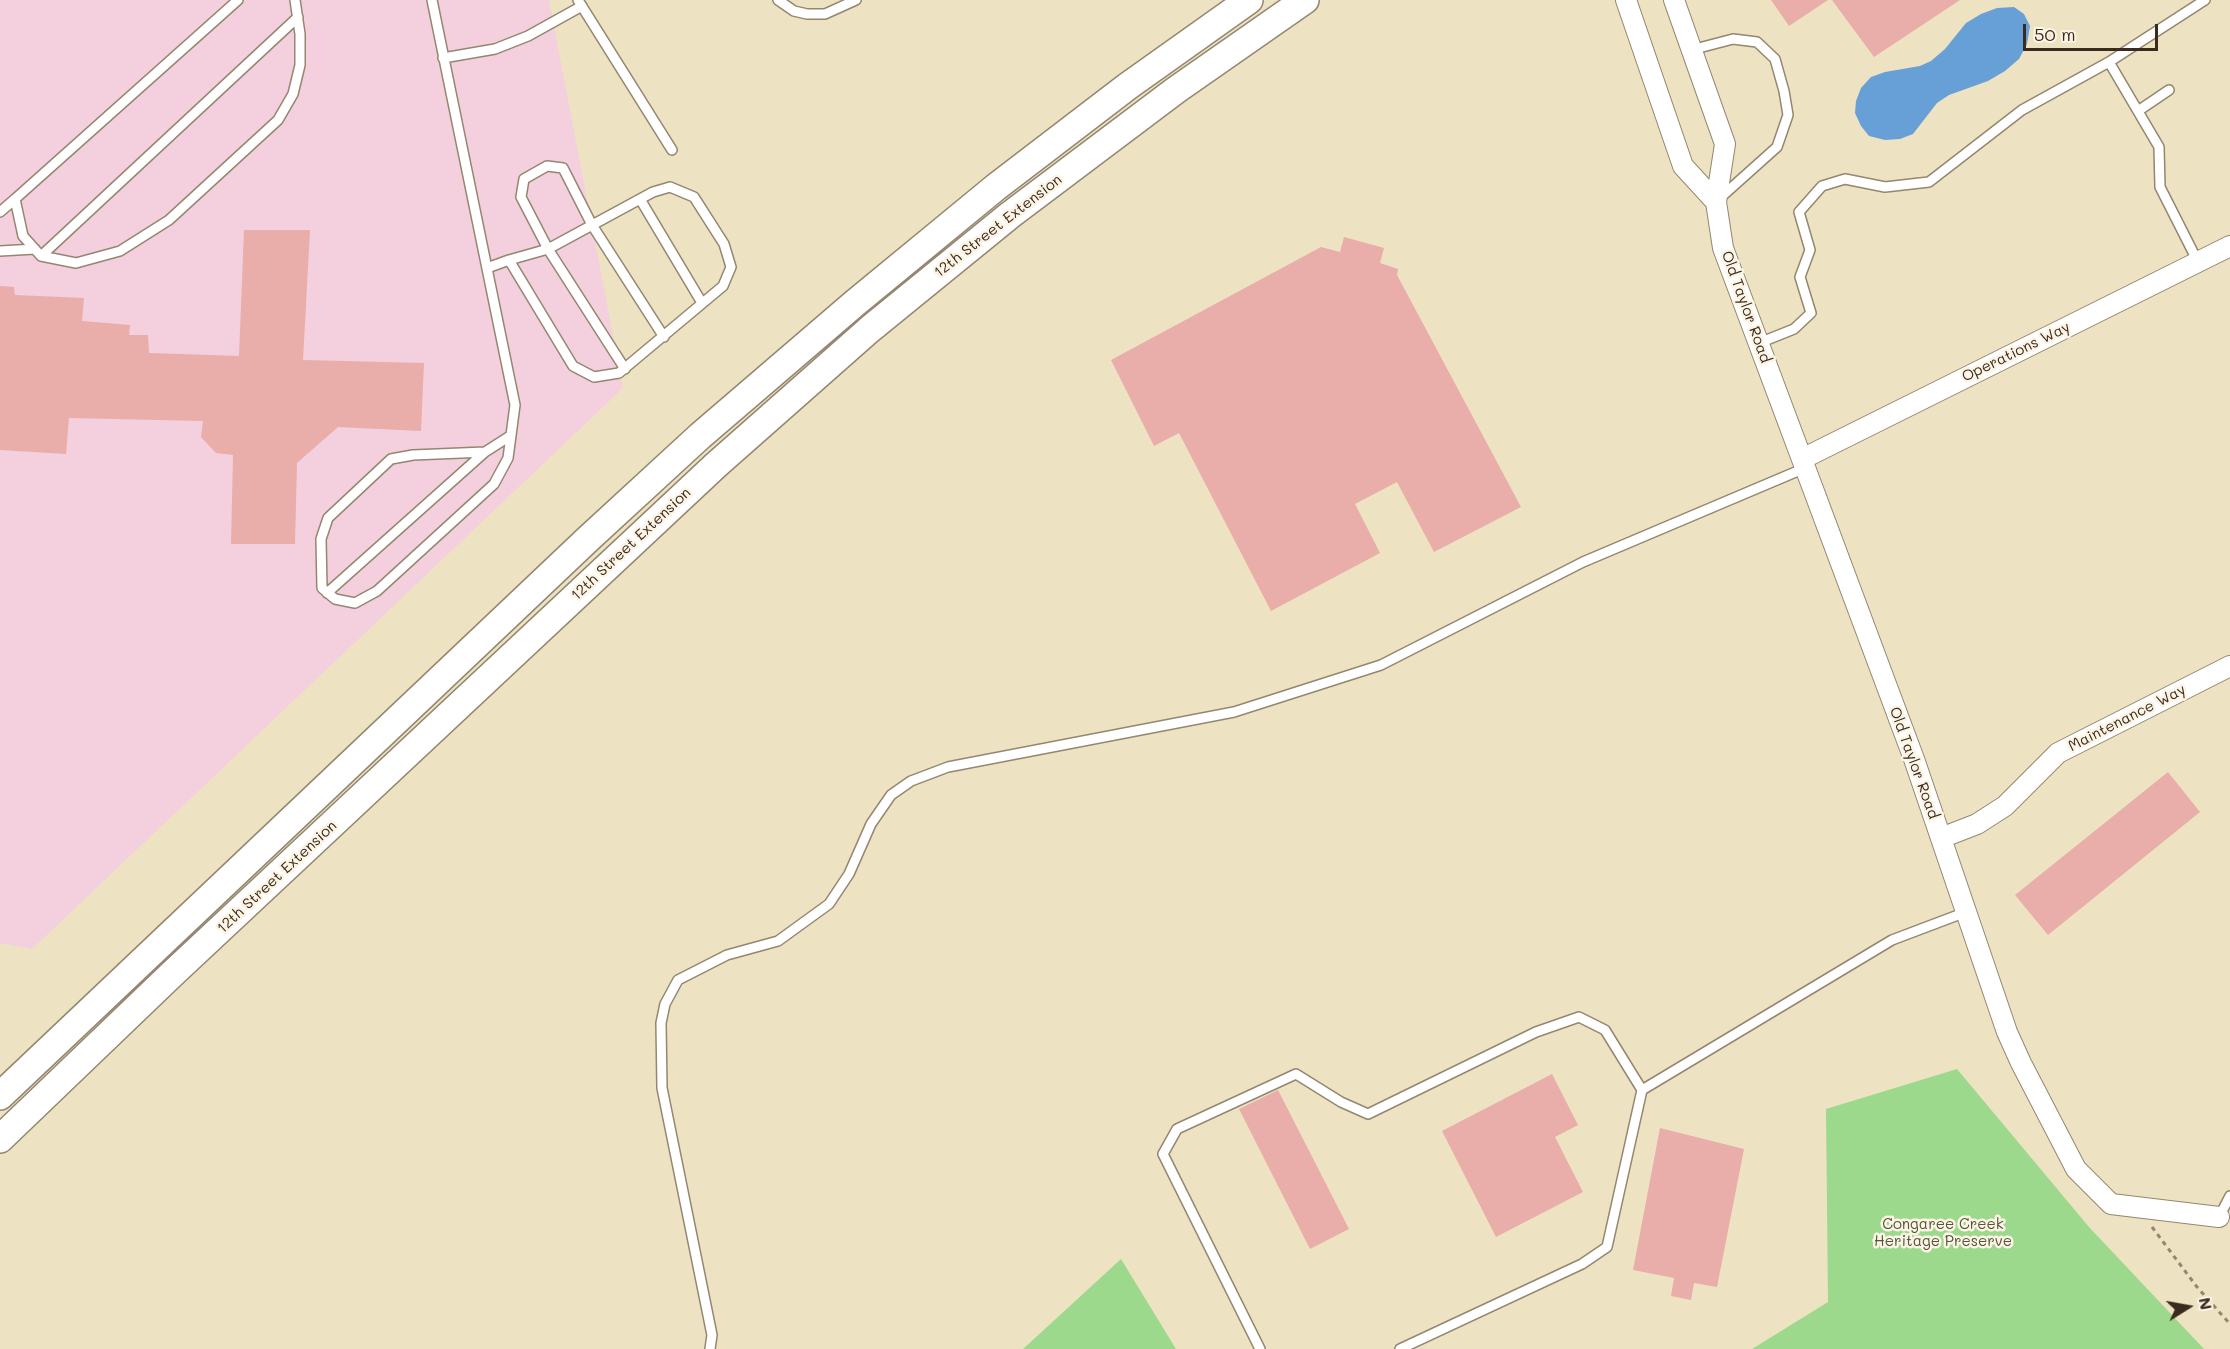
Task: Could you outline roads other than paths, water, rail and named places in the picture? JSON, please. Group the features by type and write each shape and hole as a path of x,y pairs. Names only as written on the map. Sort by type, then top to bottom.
{"main road":[{"name":"12th Street Extension","path":"0,1096 700,436 996,187 1128,86 1249,0"},
{"name":"12th Street Extension","path":"0,1139 171,975 716,465 870,329 1010,215 1176,90 1305,0"}],"street":[{"path":"1626,0 1683,166 1716,202"},
{"name":"Old Taylor Road","path":"1674,0 1725,144 1716,202 1723,248 1914,759 2007,1032 2076,1169 2111,1204 2218,1217"},
{"name":"Operations Way","path":"1804,463 2230,246"},
{"name":"Maintenance Way","path":"1941,838 1977,824 2005,806 2058,753 2230,666"}],"lane":[{"path":"0,212 238,0"},
{"path":"0,251 38,252 76,263 120,252 169,220 278,120 293,94 300,65 295,0"},
{"path":"432,0 515,405 508,459 494,484 377,591 355,603 335,599 322,588 321,539 327,518 391,459 413,455 485,452"},
{"path":"778,0 794,10 807,14 825,14 856,0"},
{"path":"1759,343 1794,329 1811,313 1800,277 1810,250 1799,212 1822,186 1845,180 1886,187 1929,182 2022,110 2109,62 2205,0"},
{"path":"443,57 495,49 528,36 580,3 672,150"},
{"path":"38,252 298,17"},
{"path":"1691,50 1733,39 1757,42 1774,59 1784,91 1788,115 1777,147 1716,202"},
{"path":"2109,62 2159,147 2160,187 2198,262"},
{"path":"2138,111 2169,90"},
{"path":"625,369 548,249 521,197 524,179 547,166 563,168 592,225 664,337"},
{"path":"487,268 509,260 548,249 640,199 670,187 694,197 724,244 731,267 723,286 619,374 594,377 573,366 509,260"},
{"path":"15,199 23,236 38,252"},
{"path":"640,199 702,303"},
{"path":"327,593 485,452 510,436"},
{"path":"710,1349 712,1335 662,1088 661,1023 665,1004 678,980 727,955 778,941 829,904 849,874 871,824 891,795 911,781 948,767 1234,712 1381,665 1583,562 1804,463"},
{"path":"1642,1090 1892,940 1966,912"},
{"path":"1260,1349 1163,1154 1177,1129 1296,1074 1341,1102 1368,1114 1536,1032 1579,1017 1605,1030 1642,1090 1607,1247 1582,1264 1400,1349"},
{"path":"2218,1217 2230,1196"}],"water":[{"path":"2014,7 2024,14 2030,26 2027,44 2019,59 1988,81 1949,95 1937,103 1913,134 1900,139 1885,140 1869,136 1855,113 1856,101 1861,88 1871,77 1885,72 1920,66 1931,61 1945,49 1966,23 1997,8"}],"park label":[{"name":"Congaree Creek Heritage Preserve","path":"1943,1232"}]}
